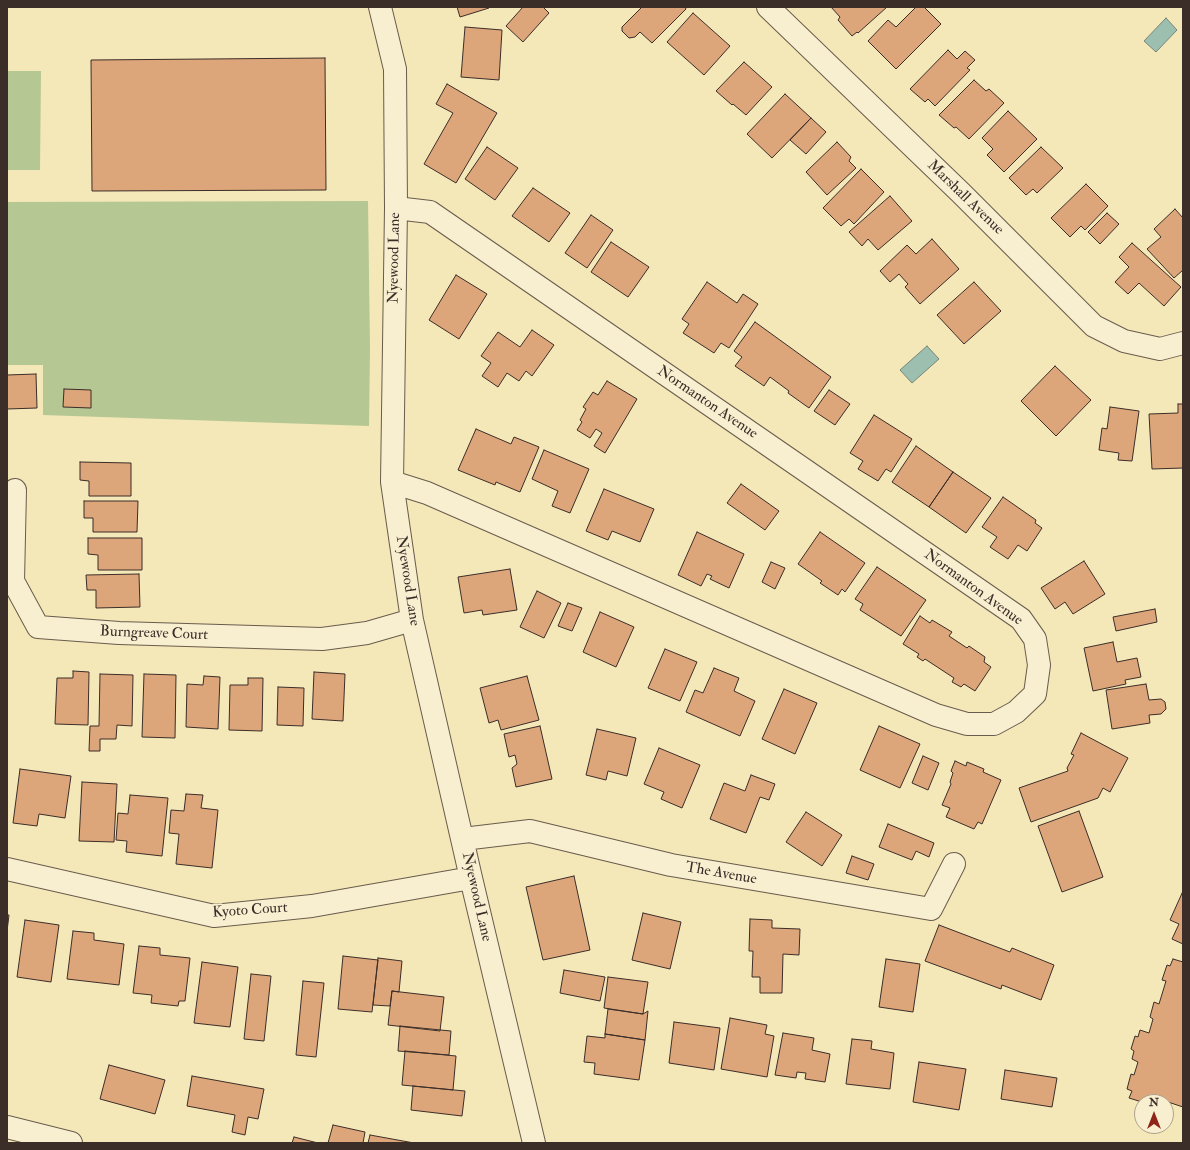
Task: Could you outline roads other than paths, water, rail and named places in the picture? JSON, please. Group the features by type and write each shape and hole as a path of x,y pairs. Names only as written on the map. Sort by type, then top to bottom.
{"street":[{"name":"Nyewood Lane","path":"380,7 395,69 396,208 392,482 412,620 534,1143"},
{"name":"Marshall Avenue","path":"768,7 961,193 1094,326 1124,341 1160,349 1183,343"},
{"name":"Normanton Avenue","path":"392,482 428,492 936,716 967,724 994,724 1016,712 1035,694 1039,665 1035,639 1021,619 430,212 396,208"},
{"name":"Burngreave Court","path":"15,490 13,581 38,627 119,633 322,639 367,633 412,620"},
{"name":"The Avenue","path":"463,839 530,831 671,865 931,909 954,864"},
{"name":"Kyoto Court","path":"7,869 214,916 312,906 471,878"},
{"path":"7,1127 71,1143"}]}
